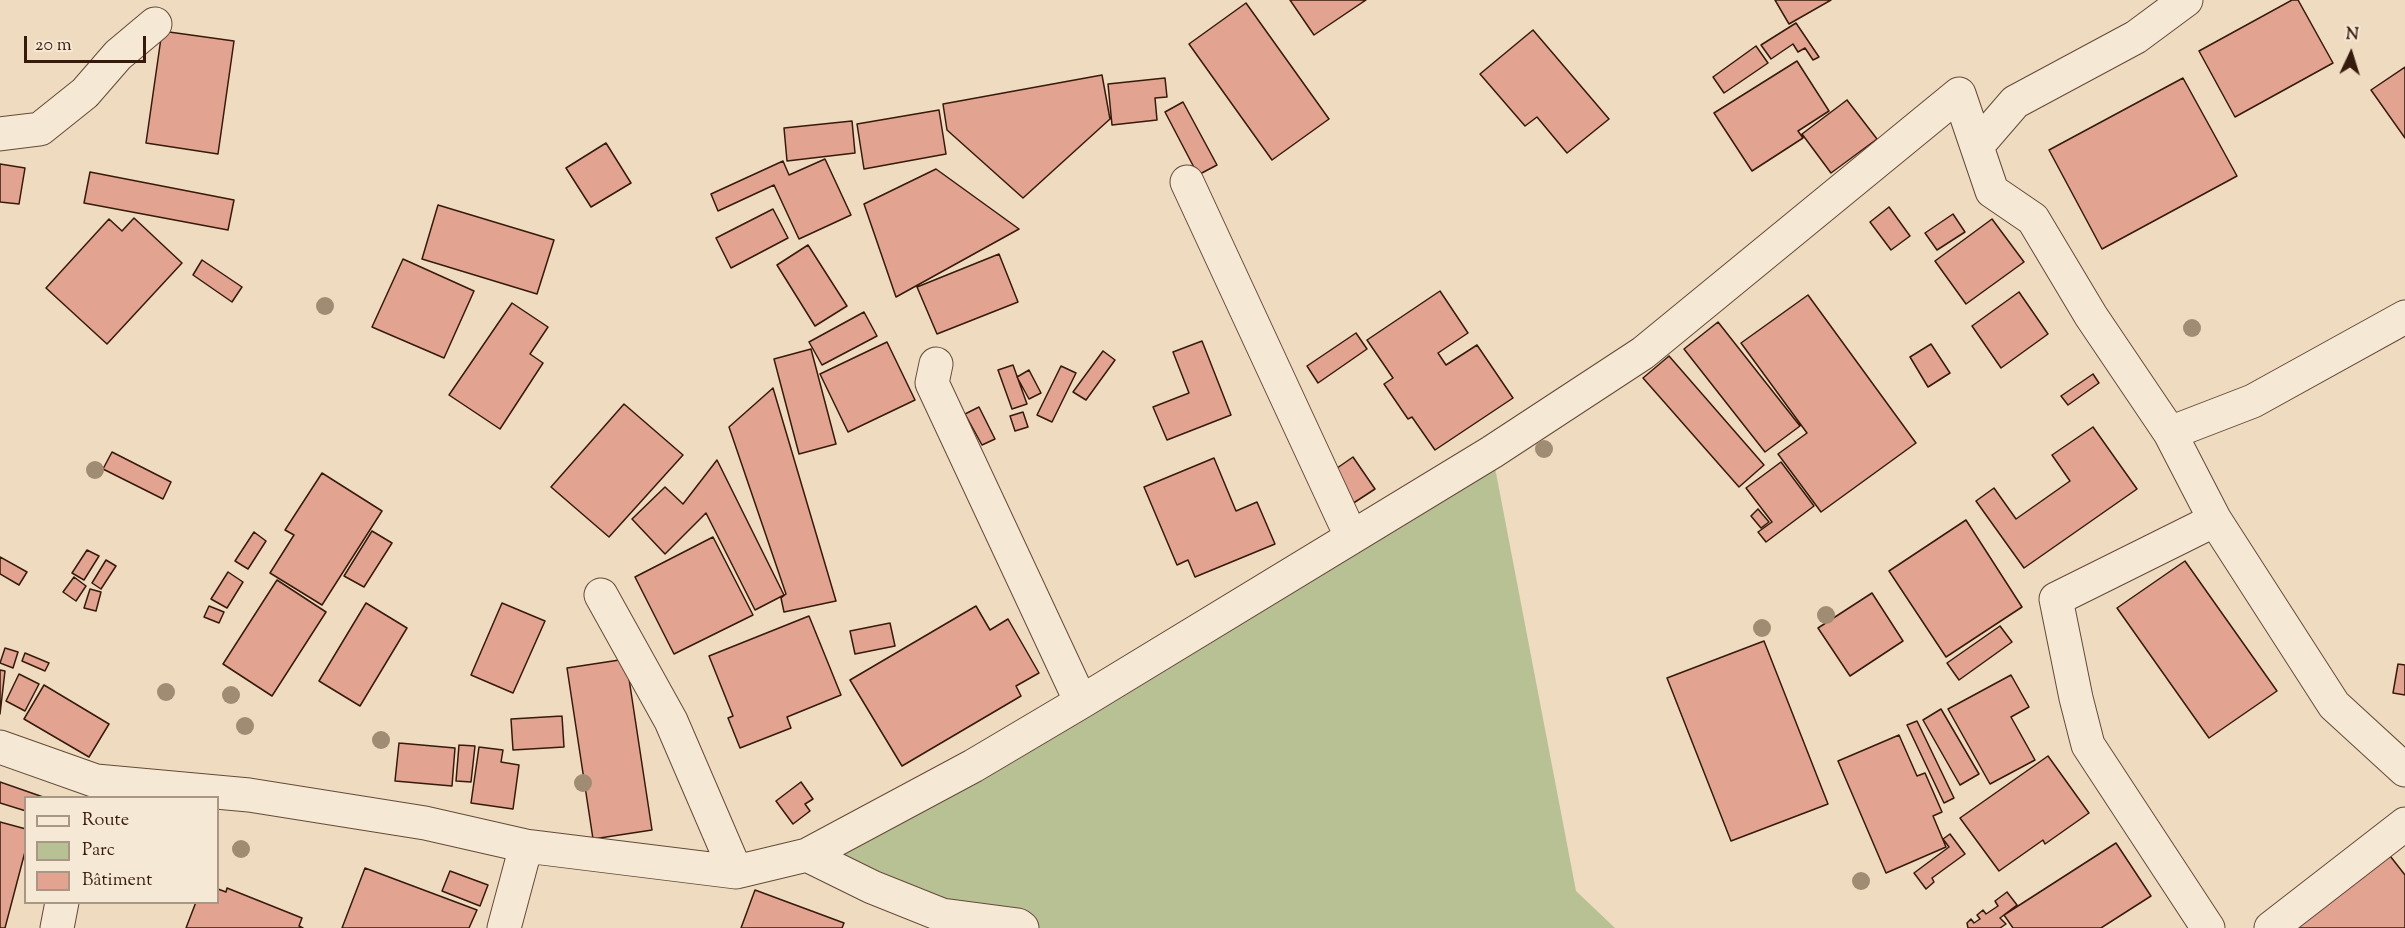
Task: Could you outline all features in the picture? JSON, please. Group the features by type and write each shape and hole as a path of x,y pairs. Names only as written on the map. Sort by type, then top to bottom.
{"street":[{"path":"1977,146 2015,102 2136,37 2186,0"},
{"path":"0,134 40,129 85,93 118,55 155,24"},
{"path":"0,747 94,789 249,795 425,823 526,846 736,872 807,855 973,766 1081,702 1492,452 1643,353 1959,94 1992,191 2033,219 2091,316 2170,433 2215,520 2334,705 2405,770"},
{"path":"1187,182 1351,536"},
{"path":"2170,433 2253,401 2405,317"},
{"path":"936,364 932,383 1081,702"},
{"path":"2208,928 2088,745 2056,599 2215,520"},
{"path":"601,595 671,722 736,872"},
{"path":"2271,928 2405,824"},
{"path":"504,928 526,846"},
{"path":"807,855 872,887 942,915 1018,925 1022,928"},
{"path":"57,928 62,904"}],"green space":[{"path":"1492,452 1576,891 1615,928 1022,928 807,855"}],"building":[{"path":"1290,0 1366,0 1314,35"},
{"path":"1775,0 1831,0 1789,24"},
{"path":"2292,0 2298,0 2333,63 2235,117 2199,51"},
{"path":"1246,3 1329,119 1272,160 1189,44"},
{"path":"1796,23 1819,57 1813,60 1805,48 1798,52 1793,44 1771,59 1761,45"},
{"path":"1533,30 1609,119 1567,153 1537,117 1525,126 1480,74"},
{"path":"162,31 234,41 218,154 146,143"},
{"path":"1756,46 1768,63 1724,93 1713,77"},
{"path":"1797,61 1829,111 1798,131 1803,138 1752,171 1714,113"},
{"path":"2405,67 2405,138 2371,90"},
{"path":"1102,75 1110,119 1023,198 947,130 943,104"},
{"path":"1165,78 1167,97 1155,98 1157,120 1112,125 1108,84"},
{"path":"2183,78 2237,176 2102,249 2049,150"},
{"path":"1847,100 1877,139 1831,173 1802,134"},
{"path":"1183,102 1217,165 1198,175 1165,112"},
{"path":"939,110 946,154 864,169 857,124"},
{"path":"852,121 855,153 787,161 784,128"},
{"path":"606,143 631,183 591,207 566,168"},
{"path":"825,159 851,215 799,239 774,185 718,211 711,194 783,161 789,175"},
{"path":"0,164 25,168 19,204 0,202"},
{"path":"936,169 1019,229 896,297 864,204"},
{"path":"90,172 234,200 228,230 84,203"},
{"path":"438,205 554,240 537,294 422,259"},
{"path":"1889,207 1910,236 1891,250 1870,222"},
{"path":"773,209 788,238 731,268 716,238"},
{"path":"1953,214 1965,232 1937,250 1925,233"},
{"path":"134,218 182,263 107,344 46,288 109,219 122,231"},
{"path":"1992,219 2024,262 1966,304 1935,261"},
{"path":"808,245 847,306 815,326 777,265"},
{"path":"999,254 1018,302 937,334 917,287"},
{"path":"403,259 474,291 444,358 372,327"},
{"path":"202,260 242,287 232,302 193,275"},
{"path":"1440,291 1468,333 1438,353 1446,365 1477,345 1513,398 1435,450 1412,417 1408,419 1384,384 1393,378 1367,340"},
{"path":"2019,292 2048,334 2001,368 1972,326"},
{"path":"1808,295 1916,443 1821,512 1778,454 1807,433 1741,343"},
{"path":"512,303 548,327 530,354 543,363 500,429 449,395"},
{"path":"864,312 877,336 822,365 809,342"},
{"path":"1718,322 1800,426 1765,452 1684,349"},
{"path":"1356,333 1367,349 1318,383 1307,366"},
{"path":"1202,341 1231,415 1167,440 1153,407 1189,393 1173,352"},
{"path":"887,342 915,400 848,432 820,374"},
{"path":"1931,344 1950,373 1928,387 1910,357"},
{"path":"811,349 836,444 799,454 774,359"},
{"path":"1103,351 1115,360 1086,400 1073,392"},
{"path":"1669,356 1764,465 1739,487 1643,378"},
{"path":"1013,365 1027,404 1012,409 998,370"},
{"path":"1061,366 1076,373 1052,422 1037,415"},
{"path":"1029,370 1041,393 1029,399 1017,377"},
{"path":"2093,374 2099,383 2068,405 2061,396"},
{"path":"773,388 836,601 784,612 781,598 786,594 729,427"},
{"path":"624,404 683,455 609,537 551,487"},
{"path":"979,407 995,439 982,445 965,414"},
{"path":"1023,412 1028,427 1015,431 1010,416"},
{"path":"2093,427 2137,489 2024,568 1976,501 1994,488 2016,519 2070,481 2052,455"},
{"path":"112,452 171,482 163,499 103,469"},
{"path":"1353,457 1375,489 1352,504 1330,473"},
{"path":"1214,458 1236,511 1257,502 1275,544 1195,577 1188,560 1177,565 1144,487"},
{"path":"717,460 784,595 755,610 706,513 665,554 632,519 665,487 683,504"},
{"path":"1781,462 1814,506 1766,542 1758,532 1772,522 1746,488"},
{"path":"322,473 382,511 322,605 270,573 294,535 285,530"},
{"path":"1758,509 1769,522 1761,528 1751,516"},
{"path":"1966,520 2022,607 1946,657 1889,571"},
{"path":"372,531 392,543 364,587 344,576"},
{"path":"254,532 266,541 248,569 235,561"},
{"path":"713,537 753,615 674,654 635,577"},
{"path":"87,550 99,556 84,580 72,573"},
{"path":"0,557 27,572 19,585 0,574"},
{"path":"106,560 116,566 101,589 92,583"},
{"path":"2185,561 2277,691 2209,738 2117,608"},
{"path":"228,572 243,582 227,608 211,599"},
{"path":"74,577 86,586 76,601 63,592"},
{"path":"277,580 326,612 272,696 223,664"},
{"path":"90,589 101,592 96,611 84,608"},
{"path":"1872,593 1903,641 1850,676 1818,628"},
{"path":"366,603 407,628 360,706 319,681"},
{"path":"502,603 545,621 513,693 471,675"},
{"path":"209,606 224,612 219,623 204,617"},
{"path":"976,606 990,630 1008,619 1039,673 1016,686 1021,696 902,766 850,680"},
{"path":"809,616 841,695 787,717 791,728 740,748 728,718 733,716 709,656"},
{"path":"890,623 895,646 855,654 850,631"},
{"path":"2000,626 2012,642 1959,680 1947,663"},
{"path":"1764,641 1828,804 1731,841 1667,678"},
{"path":"5,648 18,652 13,668 0,663"},
{"path":"25,653 49,663 45,671 22,661"},
{"path":"626,659 652,830 593,839 567,668"},
{"path":"2398,664 2405,665 2405,695 2393,693"},
{"path":"0,670 5,671 0,714"},
{"path":"19,674 39,684 25,711 6,701"},
{"path":"2011,675 2029,707 2011,717 2035,760 1990,784 1948,709"},
{"path":"44,685 109,724 89,757 24,719"},
{"path":"1941,709 1979,774 1960,785 1923,720"},
{"path":"562,716 564,747 513,750 511,719"},
{"path":"1917,721 1954,798 1944,803 1907,725"},
{"path":"1899,735 1917,776 1925,773 1942,812 1933,816 1946,847 1886,873 1838,761"},
{"path":"399,743 455,748 452,786 395,781"},
{"path":"459,745 475,746 471,782 456,781"},
{"path":"479,747 503,750 501,762 519,765 513,809 471,803"},
{"path":"2048,756 2089,813 2045,844 2043,840 1999,871 1960,818"},
{"path":"0,782 40,796 24,796 24,810 0,803"},
{"path":"801,782 813,799 805,804 810,811 793,824 776,801"},
{"path":"0,822 24,828 24,856 5,928 0,928"},
{"path":"1950,834 1965,854 1932,878 1934,882 1926,889 1914,873 1949,847 1943,839"},
{"path":"2116,843 2151,896 2101,928 2013,928 2004,915"},
{"path":"2387,852 2405,875 2405,928 2293,928"},
{"path":"365,868 477,910 469,928 342,928"},
{"path":"450,871 488,885 480,906 442,891"},
{"path":"227,888 302,918 299,926 303,928 186,928 195,904 219,904 219,889 226,892"},
{"path":"755,890 844,923 842,928 741,928"},
{"path":"2007,892 2017,905 2000,918 2006,924 2000,928 1968,928 1967,923 1971,919 1974,923 1980,919 1977,915 1983,910 1986,914 1998,906 1995,901"}]}
